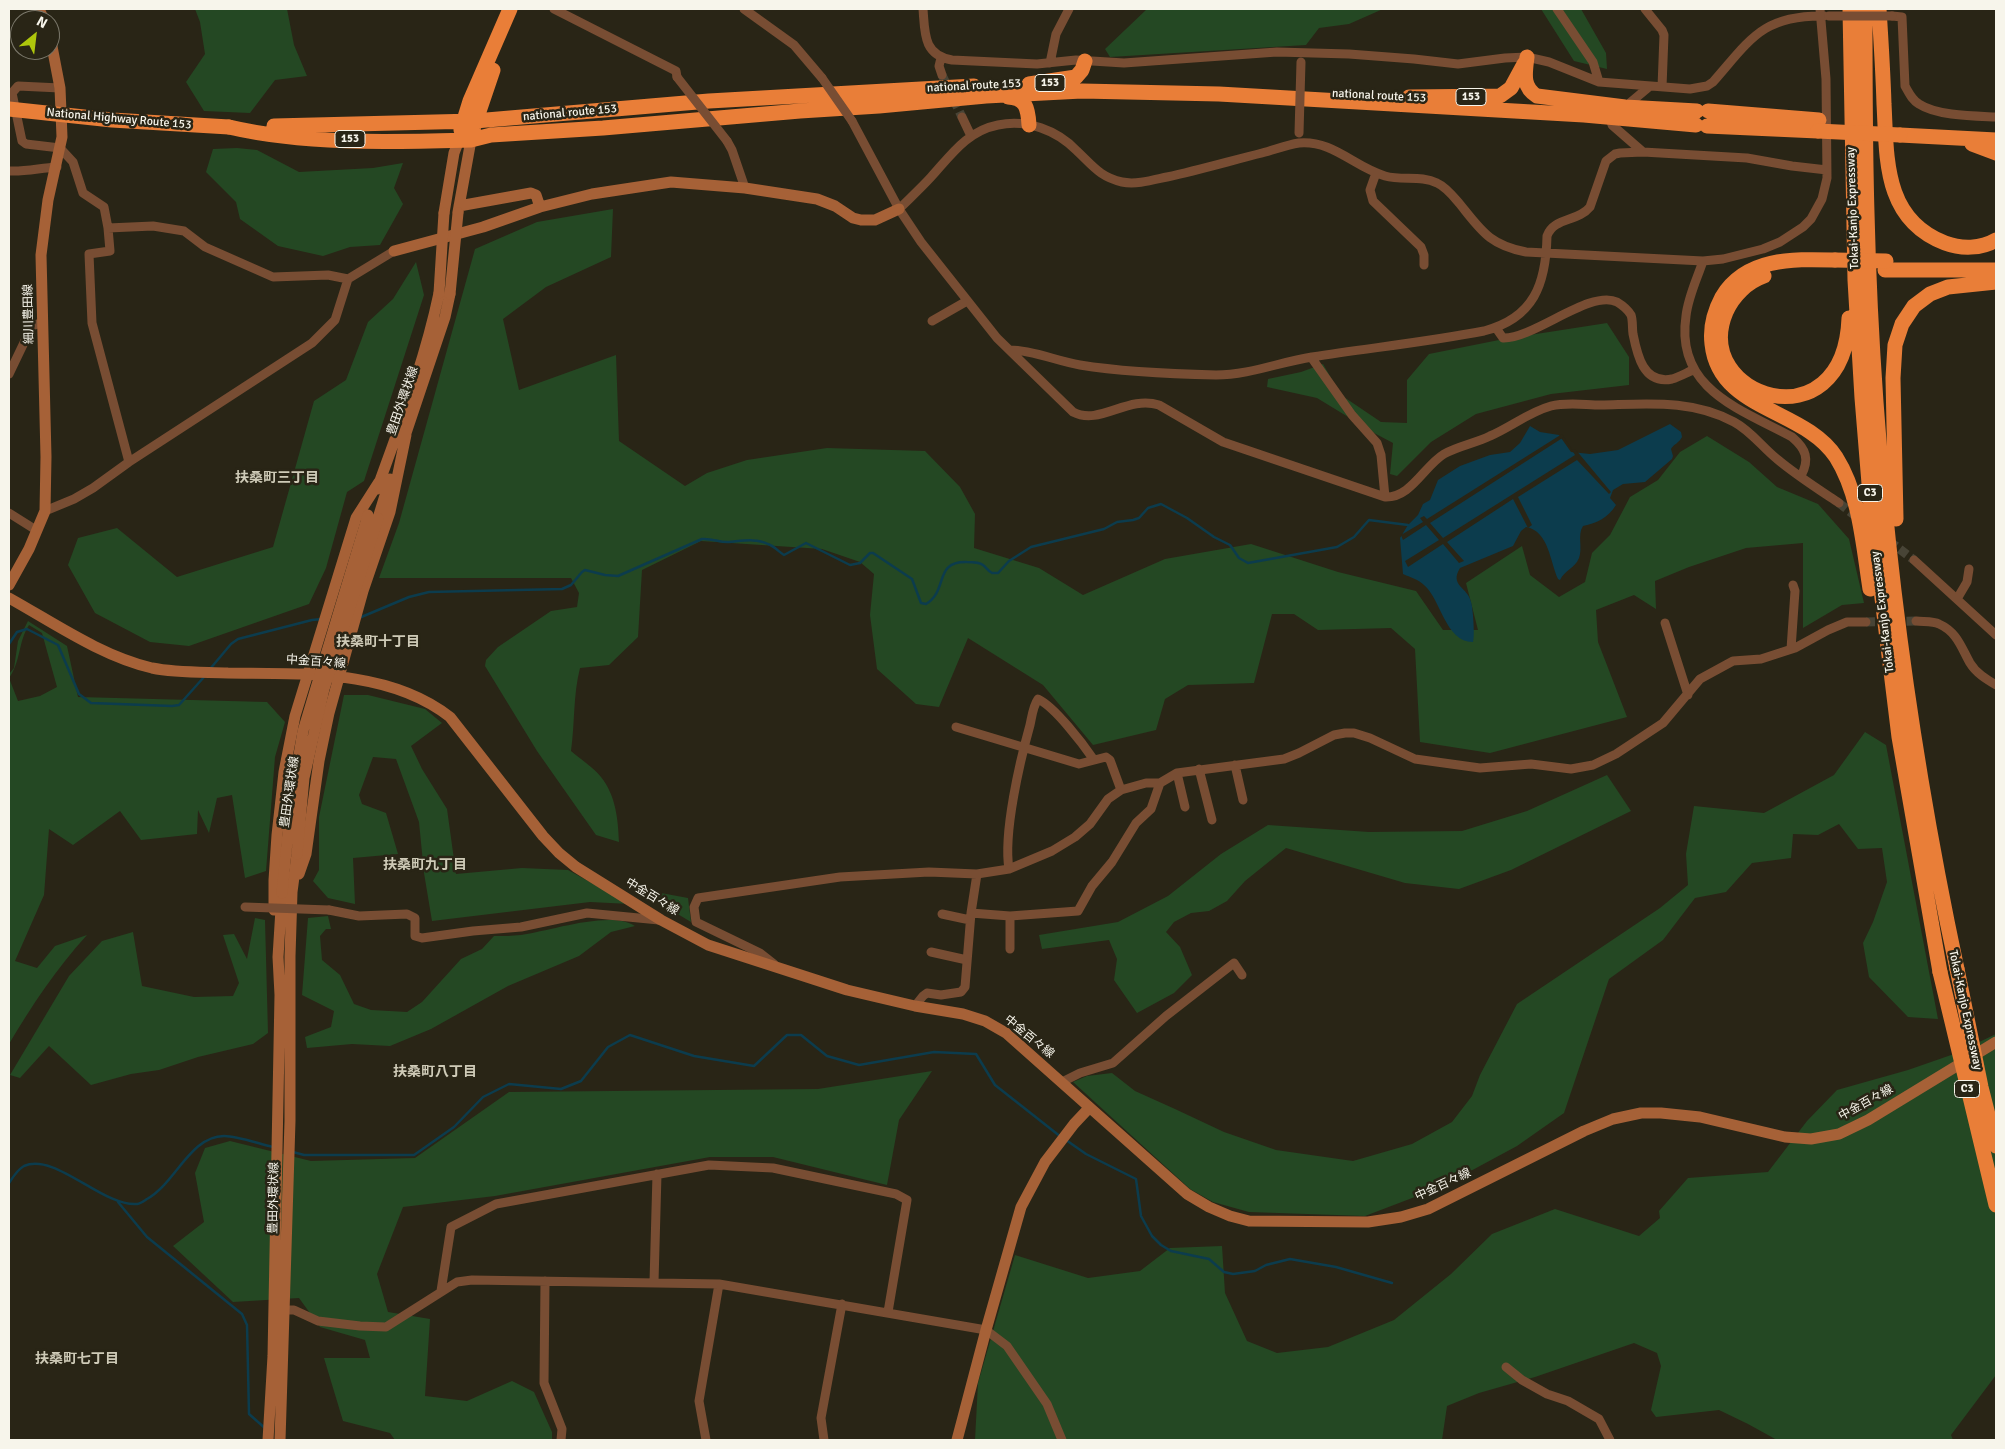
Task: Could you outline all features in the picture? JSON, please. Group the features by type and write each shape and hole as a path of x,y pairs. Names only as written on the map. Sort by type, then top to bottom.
{"highway":[{"path":"465,140 480,76 510,9"},
{"path":"469,122 521,9"},
{"name":"Tokai-Kanjo Expressway","path":"1850,9 1850,107 1855,280 1862,398 1873,527 1899,738 1940,972 1996,1205"},
{"name":"Tokai-Kanjo Expressway","path":"1865,9 1866,212 1876,396 1892,572 1914,736 1943,906 1996,1146"},
{"path":"1886,12 1887,157 1891,182 1900,204 1913,223 1950,245 1972,247 1996,240"},
{"path":"1527,57 1526,85 1528,90 1537,96 1702,118 1901,130 1996,130"},
{"name":"153","path":"1393,97 1500,96 1511,88 1527,57"},
{"name":"153","path":"1029,84 1076,77 1082,70 1085,61"},
{"name":"national route 153","path":"469,122 709,100 1029,84 1175,84 1393,97 1625,107"},
{"path":"1029,124 1036,105 1042,98 1082,91"},
{"name":"national route 153","path":"465,140 491,135 603,128 958,98 1082,91 1219,94 1610,117 1702,118"},
{"path":"958,98 1016,98 1028,107 1029,124"},
{"path":"1834,264 1770,274 1750,282 1734,298 1725,316 1722,336 1723,346 1725,356 1736,374 1752,388 1778,397 1810,392 1830,376 1842,357 1846,346 1850,320 1848,139 1850,107"},
{"name":"National Highway Route 153","path":"9,110 121,121 229,127 469,122"},
{"name":"National Highway Route 153","path":"229,127 254,133 326,139 465,140"},
{"path":"1901,130 1925,137 1978,145 1996,153"},
{"path":"1925,137 1996,140"},
{"path":"1899,738 1856,509 1852,491 1841,466 1828,447 1811,431 1749,399 1731,385 1719,368 1712,348 1712,327 1716,308 1727,289 1742,275 1760,266 1783,260 1834,264 1996,270"},
{"path":"1886,265 1996,260"},
{"path":"1914,736 1900,586 1893,378 1895,345 1907,314 1926,296 1948,287 1996,282"}],"street":[{"path":"554,9 564,12 676,71 677,77 727,141 745,188"},
{"path":"744,9 794,45 822,78 852,122 899,209 920,242 997,338 1073,412 1080,416 1091,417 1135,403 1150,402 1159,405 1223,442 1385,497 1393,497 1401,493 1429,465 1445,454 1490,436 1529,415 1554,406 1674,404 1705,409 1737,423 1779,461 1839,503"},
{"path":"922,9 927,42 935,54 941,58 1019,64 1050,63 1064,60 1124,63 1278,52 1301,58 1414,58 1458,64 1527,57 1549,62 1599,82 1690,89 1707,86 1752,37 1774,23 1797,17 1823,14 1902,13 1905,86 1910,96 1919,104 1933,111 1996,116"},
{"path":"1050,63 1056,34 1069,9"},
{"path":"1557,9 1593,62 1599,82"},
{"path":"1645,9 1662,30 1664,36 1662,87"},
{"path":"45,511 94,488 129,462 312,343 335,320 348,279 394,251 483,227 540,207 592,194 671,182 745,188 816,199 835,206 854,218 875,220 899,209 948,156 971,136 998,125 1029,124 1058,135 1076,149 1104,177 1125,183 1148,181 1180,174 1298,144 1320,144 1334,149 1376,173 1387,177 1421,179 1438,183 1452,195 1483,233 1497,244 1520,251 1703,261 1744,255 1780,242 1794,234 1811,219 1826,188 1826,79 1823,14"},
{"path":"941,58 939,66 942,75"},
{"path":"1298,144 1300,132 1301,58"},
{"name":"細川豊田線","path":"9,585 45,511 46,466 41,255 48,200 57,168 62,137 60,88 55,60"},
{"path":"60,88 18,86 12,93 22,141 26,144 60,148 72,162 83,193 104,207 110,251 89,254 92,324 129,462"},
{"path":"1625,107 1650,86"},
{"path":"962,117 971,136"},
{"path":"1610,117 1612,125 1643,152"},
{"name":"豊田外環状線","path":"284,1034 278,957 287,893 297,854 304,778 324,689 373,516 379,482 417,374 434,316 445,294 458,209 465,140"},
{"name":"豊田外環状線","path":"268,1440 273,1314 281,1191 287,893 291,802 303,731 333,626 373,516 406,435 445,318 444,213 454,153 465,140"},
{"path":"1010,350 1024,350 1043,357 1114,369 1218,375 1256,370 1311,357 1469,334 1504,325 1519,315 1534,298 1542,279 1546,253 1546,236 1552,227 1582,215 1590,207 1603,167 1610,157 1620,153 1643,152 1747,158 1827,170"},
{"path":"9,171 23,172 42,168 57,168"},
{"path":"1376,173 1370,190 1373,201 1421,247 1424,255 1424,264"},
{"path":"458,209 531,192 536,195 540,207"},
{"path":"108,228 153,226 184,231 205,247 273,277 328,274 348,279"},
{"path":"1703,261 1688,302 1685,317 1687,346 1693,370 1714,394 1726,403 1792,437 1798,442 1806,454 1806,461 1801,476"},
{"path":"1496,328 1503,338 1515,338 1580,308 1603,300 1613,301 1623,306 1631,316 1638,358 1649,374 1664,380 1673,379 1693,370"},
{"path":"932,321 967,301"},
{"path":"9,374 32,326 43,322"},
{"path":"1311,357 1352,415 1377,443 1385,497"},
{"path":"287,893 306,854 319,761 339,676 363,591 390,512 406,435"},
{"path":"278,957 274,918 277,835 284,772 295,716 306,675 356,518 379,482"},
{"path":"9,513 36,530"},
{"path":"1914,560 1996,635"},
{"path":"1957,598 1967,582 1968,569"},
{"path":"1791,649 1795,591 1793,585"},
{"name":"中金百々線","path":"9,598 109,653 153,668 209,672 339,676 405,691 433,704 450,717 543,836 576,867 662,920 708,945 847,990 915,1006 963,1014 986,1021 1006,1033 1187,1194 1209,1207 1230,1216 1249,1220 1368,1222 1401,1217 1428,1209 1584,1131 1613,1120 1641,1113 1700,1117 1785,1137 1811,1139 1839,1134 1868,1120 1996,1042"},
{"path":"1916,621 1938,623 1952,631 1962,645 1970,664 1981,676 1996,685"},
{"path":"780,969 760,953 696,922 694,908 698,898 840,877 929,872 977,874 1009,869 1052,851 1075,837 1090,824 1108,798 1120,790 1146,783 1160,782 1177,773 1284,759 1334,735 1344,733 1354,733 1370,738 1415,759 1480,768 1531,764 1572,769 1592,765 1616,754 1663,723 1700,679 1733,661 1760,659 1791,649 1847,622 1866,622"},
{"path":"1666,623 1688,695"},
{"path":"1009,869 1011,821 1024,747 1038,699 1046,704 1062,720 1094,760"},
{"path":"956,727 1081,765 1106,757 1110,760 1120,790"},
{"path":"1235,765 1243,800"},
{"path":"1199,769 1212,820"},
{"path":"1177,773 1186,807"},
{"path":"942,914 971,917 1010,916 1078,910 1092,886 1112,862 1136,823 1151,809 1160,782"},
{"path":"915,1006 927,993 941,995 961,992 965,987 977,874"},
{"path":"245,907 328,910 359,916 407,914 414,918 415,936 422,938 473,930 521,927 587,914 662,920"},
{"path":"1010,916 1010,949"},
{"path":"932,952 968,960"},
{"path":"1062,1082 1080,1073 1113,1063 1166,1016 1234,963 1242,974"},
{"path":"957,1440 1021,1207 1045,1162 1074,1124 1089,1108"},
{"path":"441,1291 451,1227 484,1208 496,1204 709,1165 773,1168 896,1194 907,1200 888,1312"},
{"path":"654,1282 657,1174"},
{"name":"豊田外環状線","path":"280,1440 285,1310 281,1191"},
{"path":"285,1310 294,1310 318,1321 386,1327 457,1282 472,1280 719,1284 842,1304 986,1330 1007,1346 1047,1404 1062,1440"},
{"path":"545,1281 544,1384 562,1429 561,1440"},
{"path":"706,1440 699,1401 719,1284"},
{"path":"824,1440 821,1418 842,1304"},
{"path":"1506,1367 1522,1380 1548,1394 1568,1401 1599,1419 1610,1440"}],"green space":[{"path":"195,9 287,9 294,45 307,76 275,80 250,113 204,111 186,82 205,54 200,22"},
{"path":"1147,9 1383,9 1349,24 1319,28 1306,45 1110,57 1105,49"},
{"path":"1541,9 1581,9 1606,53 1607,69 1574,61"},
{"path":"237,148 257,150 299,172 373,168 403,163 394,188 403,204 380,245 350,247 323,256 278,246 240,219 236,202 206,172 213,149"},
{"path":"613,209 611,257 546,287 503,319 519,390 616,355 619,441 685,486 707,473 747,460 827,448 925,451 960,487 975,514 974,548 1039,568 1083,595 1165,559 1251,544 1338,572 1416,591 1443,630 1478,630 1466,583 1522,546 1530,575 1559,597 1585,582 1592,553 1610,535 1630,497 1658,480 1680,452 1707,436 1749,462 1777,487 1818,504 1849,539 1864,603 1842,605 1803,628 1803,543 1746,548 1689,567 1655,581 1656,609 1634,595 1596,610 1598,642 1627,717 1490,753 1420,742 1415,649 1391,628 1318,630 1294,614 1272,614 1254,683 1188,685 1165,699 1156,730 1093,745 1043,685 968,638 939,707 916,704 877,669 870,615 874,574 860,562 822,549 701,541 642,570 638,637 609,665 580,668 576,688 571,751 594,770 606,784 615,808 619,842 596,835 537,751 485,666 486,660 498,647 551,611 577,607 579,593 571,578 379,578 399,523 475,249 537,222"},
{"path":"416,262 424,295 364,481 347,492 326,568 309,604 189,646 150,642 95,613 68,565 78,538 117,528 177,577 273,547 314,401 346,380 368,322 393,299"},
{"path":"1607,323 1629,357 1629,385 1551,394 1476,414 1431,442 1397,476 1390,474 1393,443 1317,398 1267,387 1268,379 1301,372 1323,364 1341,395 1381,422 1407,423 1407,380 1429,354 1504,339"},
{"path":"28,621 67,646 78,697 267,702 285,722 275,757 266,871 245,878 232,795 217,798 209,833 198,810 197,834 141,840 120,811 73,845 49,829 44,895 15,961 37,968 55,946 87,935 45,987 9,1044 9,678 9,674 14,668 18,641","holes":["29,625 42,633 57,687 40,696 18,701 9,678 13,672 25,632"]},
{"path":"344,695 368,695 425,709 442,723 411,746 422,769 447,809 456,874 522,868 568,870 630,904 590,902 432,921 424,873 419,822 396,759 373,757 359,795 362,804 386,813 398,854 353,858 355,904 328,898 313,881 319,870 319,817"},
{"path":"1865,732 1886,745 1938,1019 1908,1017 1869,977 1863,943 1873,922 1887,882 1882,848 1858,849 1839,824 1818,835 1793,834 1791,858 1752,863 1726,892 1695,898 1663,940 1609,979 1564,1113 1517,1146 1441,1187 1365,1216 1249,1212 1213,1202 1190,1189 1073,1082 1087,1076 1112,1073 1135,1091 1224,1132 1276,1150 1353,1161 1412,1144 1452,1122 1472,1096 1480,1075 1517,1004 1660,908 1688,885 1686,854 1694,806 1764,813 1834,775"},
{"path":"1607,775 1631,811 1511,870 1459,889 1405,883 1286,848 1245,881 1227,901 1209,911 1191,913 1174,922 1166,932 1180,947 1192,975 1174,993 1137,1013 1114,980 1117,959 1109,940 1042,949 1039,935 1118,922 1168,896 1221,854 1268,825 1369,832 1462,831 1527,811"},
{"path":"634,888 688,898 691,922"},
{"path":"328,916 331,929 326,929 320,936 322,960 340,975 354,1004 371,1010 407,1012 422,1002 461,959 482,949 494,936 521,935 596,921 611,920 635,926 611,932 579,956 508,986 431,1029 390,1046 352,1044 307,1048 305,1037 331,1027 334,1011 302,995 308,918"},
{"path":"255,918 265,920 268,1033 253,1044 198,1057 159,1070 131,1074 91,1085 49,1046 20,1078 10,1075 69,976 102,941 133,932 142,986 194,997 233,996 239,983 223,935 234,934 247,959"},
{"path":"1996,1034 1996,1375 1951,1435 1953,1440 1777,1440 1719,1410 1656,1417 1651,1410 1661,1366 1657,1353 1634,1343 1535,1377 1479,1393 1447,1406 1442,1440 975,1440 978,1383 1015,1255 1088,1278 1140,1271 1170,1248 1222,1246 1225,1293 1247,1341 1277,1353 1328,1347 1394,1320 1451,1274 1492,1234 1555,1209 1639,1236 1660,1218 1659,1211 1688,1178 1768,1172 1807,1121 1837,1090 1908,1070 1954,1054"},
{"path":"932,1071 899,1120 887,1185 773,1157 710,1157 495,1196 403,1207 377,1274 388,1312 430,1319 425,1396 467,1401 512,1381 534,1392 552,1432 552,1440 395,1440 390,1433 343,1421 324,1358 370,1358 365,1340 320,1327 299,1298 233,1302 173,1246 204,1222 195,1173 205,1148 230,1141 311,1161 415,1158 509,1092 818,1089"}],"water":[{"path":"1670,424 1681,432 1682,437 1671,449 1672,459 1645,482 1623,484 1613,490 1610,498 1616,505 1602,519 1583,526 1580,533 1579,558 1560,580 1558,579 1548,548 1540,534 1526,527 1521,531 1513,546 1460,568 1457,574 1458,583 1469,597 1472,605 1473,642 1464,640 1456,635 1444,619 1430,591 1420,582 1403,574 1400,538 1408,525 1418,515 1423,504 1430,500 1438,480 1460,466 1490,455 1510,452 1520,443 1530,426 1540,432 1559,435 1571,452 1590,454 1618,450"}],"pier":[{"path":"1562,434 1564,437 1572,449 1576,450 1611,492 1609,494 1577,460 1518,497 1532,525 1528,528 1513,499 1447,542 1464,561 1459,563 1443,544 1408,567 1405,561 1439,540 1426,525 1403,540 1401,535 1423,522 1420,518 1424,516 1427,519","holes":["1564,437 1575,455 1443,538 1430,523"]}],"waterway":[{"path":"359,618 409,597 429,592 562,589 571,585 585,570 618,576 702,539 726,542 759,541 770,545 784,555 806,543 850,565 860,563 870,553 873,553 912,579 921,603 926,604 933,598 945,571 949,566 956,563 977,563 983,565 992,573 998,573 1009,561 1031,547 1104,529 1117,522 1133,520 1139,518 1148,508 1161,504 1230,545 1239,558 1248,563 1337,547 1354,537 1369,520 1408,525"},
{"path":"210,669 231,644 238,639 322,619"},
{"path":"9,644 17,632 27,629 58,645 79,694 91,703 179,705 204,677"},
{"path":"293,1152 304,1155 414,1155 454,1127 483,1097 509,1084 561,1089 581,1081 608,1047 630,1035 694,1056 754,1066 787,1035 801,1035 827,1056 859,1065 934,1052 976,1054 995,1085 1061,1137"},
{"path":"9,1183 24,1166 36,1164 50,1166 109,1197 124,1203 138,1204 157,1192 192,1152 212,1138 230,1136 273,1147"},
{"path":"1066,1140 1086,1154 1136,1179 1141,1216 1152,1236 1171,1251 1209,1259 1224,1272 1233,1274 1255,1271 1266,1265 1290,1259 1336,1267 1392,1283"},
{"path":"118,1202 147,1237 242,1314 247,1325 249,1414 266,1429"}],"tunnel":[{"path":"942,75 962,117"},
{"path":"1839,503 1858,518"},
{"path":"1889,541 1914,560"},
{"path":"1866,622 1916,621"}],"district":[{"name":"扶桑町三丁目","path":"277,478"},
{"name":"扶桑町十丁目","path":"378,642"},
{"name":"扶桑町九丁目","path":"425,865"},
{"name":"扶桑町八丁目","path":"435,1072"},
{"name":"扶桑町七丁目","path":"77,1359"}]}
